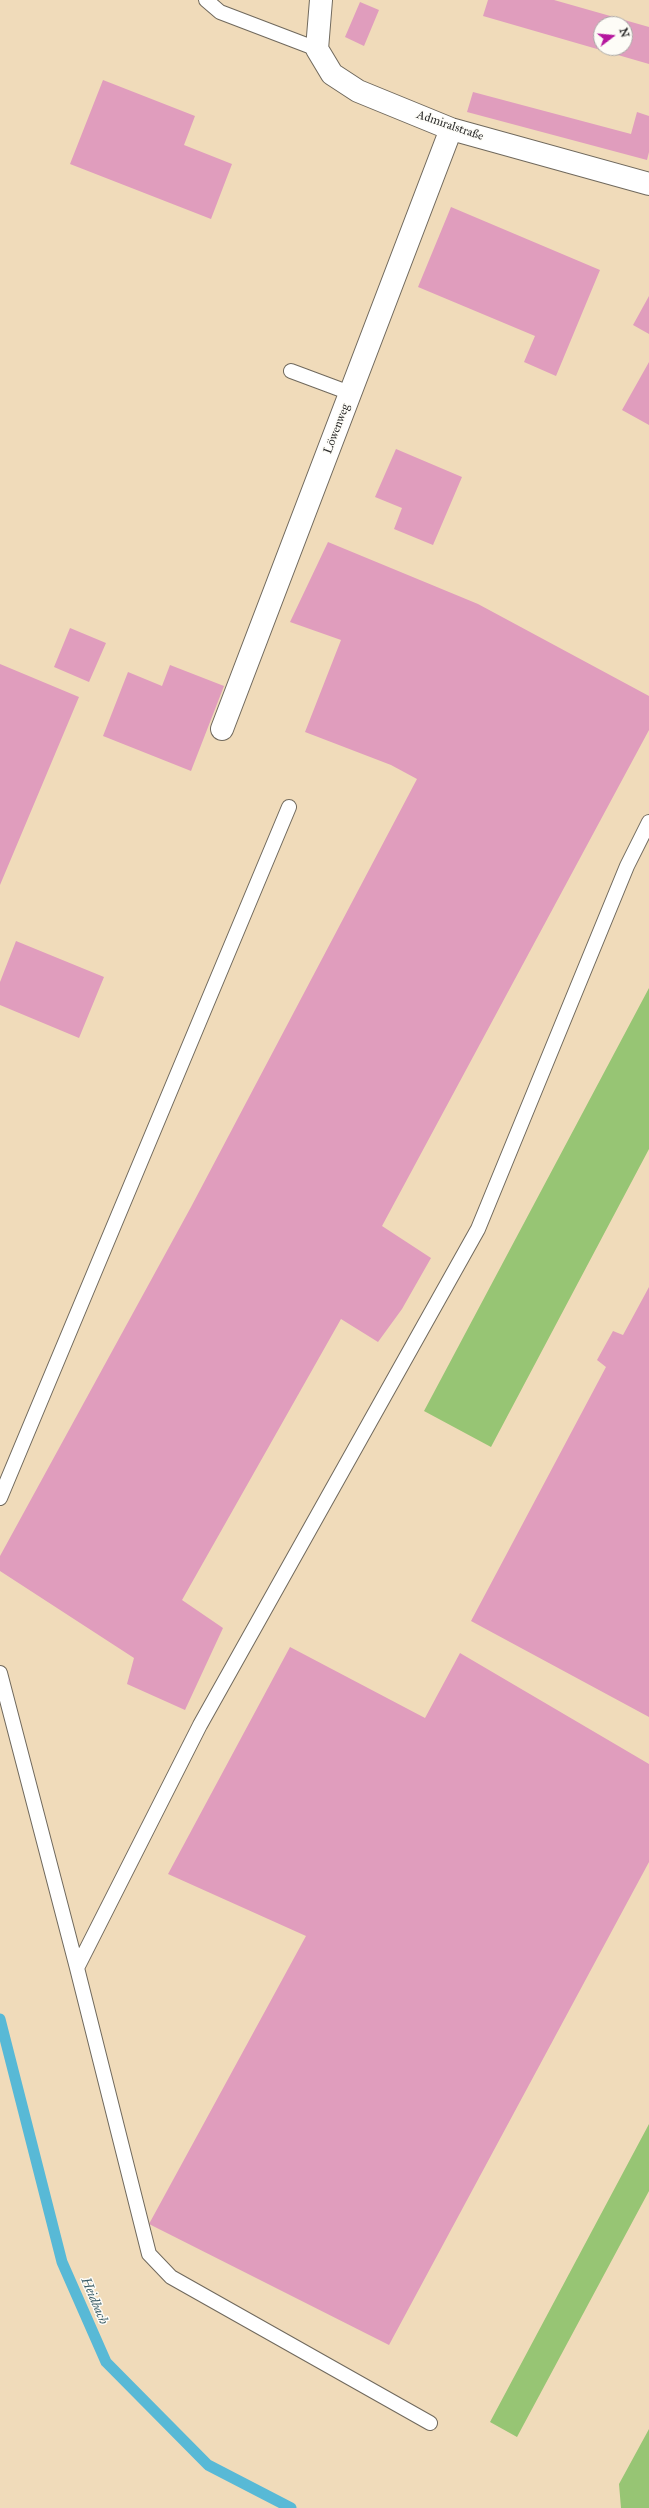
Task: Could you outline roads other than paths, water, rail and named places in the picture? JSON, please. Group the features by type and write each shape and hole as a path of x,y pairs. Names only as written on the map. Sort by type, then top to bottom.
{"street":[{"path":"317,49 320,0"},
{"name":"Admiralstraße","path":"317,49 332,74 358,91 451,129 649,184"},
{"name":"Löwenweg","path":"222,729 451,129"}],"lane":[{"path":"206,0 220,12 317,49"},
{"path":"291,372 350,393"},
{"path":"0,1498 289,807"},
{"path":"77,1968 200,1724 478,1229 627,866 649,822"},
{"path":"0,1673 77,1968 149,2254 171,2277 430,2423"}],"waterway":[{"name":"Heidbach","path":"0,2019 62,2262 106,2362 208,2465 291,2508"}]}
